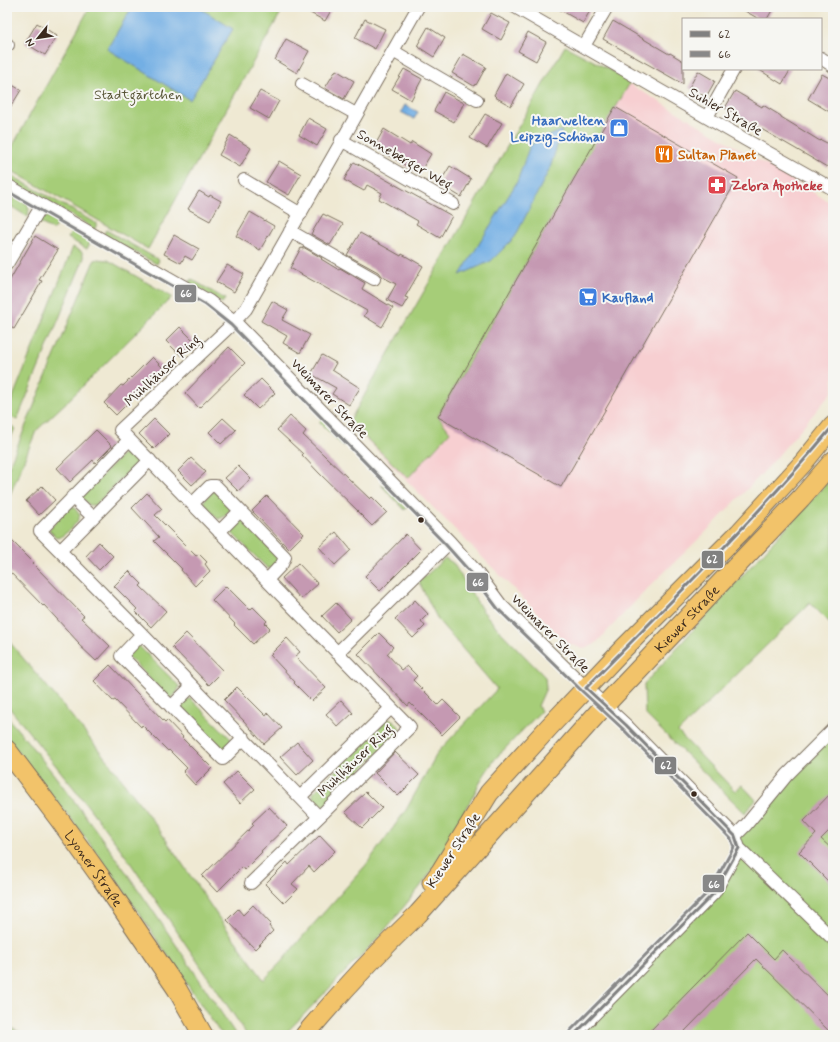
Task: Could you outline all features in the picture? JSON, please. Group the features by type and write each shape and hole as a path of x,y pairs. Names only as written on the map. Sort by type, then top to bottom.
{"main road":[{"name":"Kiewer Straße","path":"387,944 441,871 489,793 620,652 739,533 803,463 833,426"},
{"name":"Kiewer Straße","path":"319,1018 387,944 418,914 604,706 796,504 833,460"},
{"name":"Lyoner Straße","path":"7,750 59,818 102,879 177,989 203,1035"},
{"name":"Lyoner Straße","path":"177,989 215,1035"},
{"path":"296,1035 319,1018"},
{"path":"305,1035 319,1018"}],"street":[{"name":"Sonneberger Weg","path":"234,321 246,309 418,7"},
{"name":"Suhler Straße","path":"515,7 707,117 832,185"},
{"path":"584,46 607,7"},
{"path":"393,51 477,100"},
{"path":"822,59 833,66"},
{"path":"707,117 733,70"},
{"name":"Sonneberger Weg","path":"302,84 356,114"},
{"name":"Sonneberger Weg","path":"341,140 453,204"},
{"path":"244,180 301,214"},
{"name":"Weimarer Straße","path":"7,185 209,301 234,321 450,542 475,570 501,605 586,688"},
{"path":"7,264 42,205"},
{"path":"290,231 374,279"},
{"name":"Mühlhäuser Ring","path":"234,321 120,430 410,728 251,883"},
{"name":"Mühlhäuser Ring","path":"129,440 40,531 244,738 319,817"},
{"path":"60,552 150,460"},
{"path":"192,504 210,486 216,486 285,557 282,564 267,580"},
{"path":"72,497 93,517"},
{"path":"219,532 240,511"},
{"path":"337,653 450,542"},
{"path":"142,634 121,656 171,707 223,759 244,738"},
{"path":"171,707 192,686"},
{"path":"586,688 626,725 735,836 739,848 833,939"},
{"name":"Mühlhäuser Ring","path":"300,797 391,708"},
{"path":"735,836 746,825 787,775 833,729"},
{"path":"574,1035 714,892 739,848"}],"shaded area":[{"path":"565,46 833,204 833,391 770,465 712,526 648,588 595,644 589,647 581,648 567,643 349,422"}],"green space":[{"name":"Stadtgärtchen","path":"90,7 284,7 148,249 7,168 7,156"},
{"path":"565,46 631,81 438,416 450,432 408,478 349,422"},
{"path":"7,173 97,224 94,230 85,223 7,179"},
{"path":"14,197 28,204 28,217 9,205"},
{"path":"45,217 49,217 58,222 53,230 37,221"},
{"path":"73,230 92,239 87,249 68,238"},
{"path":"106,230 159,260 157,264 103,235"},
{"path":"73,247 82,252 84,258 17,420 7,415 7,412"},
{"path":"98,259 108,260 172,297 36,431 7,502 7,471 93,263"},
{"path":"191,279 225,299 222,303 189,283"},
{"path":"322,419 343,442 344,447 319,422"},
{"path":"7,424 15,428 7,447"},
{"path":"127,450 137,458 136,464 95,505 89,505 81,497"},
{"path":"833,476 833,626 810,603 678,732 735,791 742,785 756,800 745,813 645,714 644,684"},
{"path":"381,485 386,487 407,508 405,510"},
{"path":"213,491 217,491 231,506 226,514 218,519 204,504 205,499"},
{"path":"73,506 80,515 79,518 67,532 57,538 49,530 67,507"},
{"path":"242,519 279,558 273,567 267,568 231,532 231,528 238,520"},
{"path":"445,558 453,563 482,610 499,630 545,677 546,688 538,706 541,711 495,759 484,775 441,857 420,887 380,936 285,1034 246,1035 125,855 77,792 7,705 7,639 111,765 158,828 219,918 264,980 366,865 406,810 438,752 497,689 438,620 419,582"},
{"path":"138,645 179,686 177,692 171,698 169,699 128,656"},
{"path":"188,699 191,699 231,739 231,742 222,751 180,708"},
{"path":"7,717 69,794 98,833 182,953 236,1035 224,1035 219,1031 118,882 79,829 7,738"},
{"path":"387,720 396,722 400,731 324,806 320,806 313,800 313,793"},
{"path":"833,729 833,1035 577,1035 714,893 739,848 735,836"},
{"path":"7,1026 26,1035 7,1035"}],"water":[{"path":"132,7 198,7 233,29 190,100 107,49"},
{"path":"405,105 418,112 414,119 401,112"},
{"path":"562,130 550,168 515,237 491,261 460,275 517,182 530,145"}],"building":[{"path":"299,7 333,7 325,21"},
{"path":"555,7 592,7 583,23"},
{"path":"738,7 774,7 768,18 757,18"},
{"path":"491,13 510,23 501,40 482,29"},
{"path":"365,19 385,29 375,49 355,38"},
{"path":"613,21 669,54 670,53 682,60 683,84 603,39"},
{"path":"37,23 57,36 45,55 25,43"},
{"path":"428,27 445,38 434,57 417,46"},
{"path":"528,32 546,42 536,61 518,51"},
{"path":"286,39 309,51 297,73 275,60"},
{"path":"463,54 486,67 474,86 452,73"},
{"path":"404,69 422,79 411,100 392,89"},
{"path":"336,70 354,81 344,99 325,88"},
{"path":"760,70 790,70 782,84"},
{"path":"698,71 715,81 706,97 689,88"},
{"path":"506,73 524,84 511,106 494,95"},
{"path":"822,74 833,80 833,114 808,99"},
{"path":"7,82 21,90 7,113"},
{"path":"260,91 279,101 269,119 250,108"},
{"path":"735,91 762,107 763,105 820,141 821,140 833,146 833,156 827,167 725,108"},
{"path":"444,92 464,103 454,122 434,111"},
{"name":"Kaufland","path":"615,107 738,178 561,487 438,417"},
{"path":"485,114 502,123 487,148 470,138"},
{"path":"308,118 327,129 317,146 299,135"},
{"path":"384,129 410,145 412,142 431,154 419,174 374,147"},
{"path":"230,135 251,148 240,167 219,155"},
{"path":"279,161 301,174 289,195 266,182"},
{"path":"354,162 452,216 440,238 416,224 418,221 379,199 382,193 367,185 364,191 344,180"},
{"path":"450,166 471,179 461,197 439,184"},
{"path":"199,191 209,197 210,195 221,201 210,221 188,209"},
{"path":"250,212 274,226 260,250 236,236"},
{"path":"323,214 343,224 330,245 311,234"},
{"path":"360,233 401,256 402,254 423,266 405,297 408,298 402,308 387,300 396,284 347,255"},
{"path":"174,235 199,249 192,260 185,256 181,263 164,254"},
{"path":"35,236 58,250 39,280 42,281 14,329 7,325 7,285"},
{"path":"303,247 339,270 340,268 365,283 362,289 393,308 382,327 364,316 367,311 290,268"},
{"path":"227,265 244,274 234,292 216,282"},
{"path":"272,301 288,310 282,320 310,335 300,353 283,343 287,336 261,321"},
{"path":"180,327 195,342 181,356 166,341"},
{"path":"229,347 245,363 199,408 185,393"},
{"path":"322,355 336,363 332,370 360,388 349,405 332,394 336,388 311,374"},
{"path":"152,357 166,371 151,386 148,383 116,415 104,403 121,385 123,386"},
{"path":"261,379 275,393 258,409 244,395"},
{"path":"290,416 306,431 303,435 370,499 372,497 387,512 372,526 319,473 302,455 303,454 277,430"},
{"path":"223,418 236,430 221,444 209,432"},
{"path":"154,419 169,434 154,449 139,434"},
{"path":"96,430 112,446 95,463 93,460 70,482 57,468"},
{"path":"191,458 206,472 192,485 178,471"},
{"path":"238,466 251,479 238,491 225,478"},
{"path":"42,486 55,500 39,515 26,501"},
{"path":"147,493 162,509 155,515 196,556 199,554 207,562 205,564 210,571 195,586 181,570 182,569 154,541 159,537 132,508"},
{"path":"267,496 304,534 289,549 252,511"},
{"path":"336,532 351,550 335,565 319,547"},
{"path":"406,534 421,550 380,591 365,576"},
{"path":"7,536 84,616 81,618 110,646 96,661 78,644 79,643 44,605 43,606 7,569"},
{"path":"99,542 113,556 99,570 86,556"},
{"path":"298,563 318,584 301,599 282,578"},
{"path":"129,571 142,584 140,586 166,611 151,627 135,611 137,609 114,586"},
{"path":"226,586 250,610 253,607 267,621 265,623 270,628 253,644 212,600"},
{"path":"415,600 428,614 421,621 425,626 413,638 395,619"},
{"path":"336,603 351,619 337,632 322,616"},
{"path":"186,633 223,671 209,685 172,647"},
{"path":"379,633 393,647 387,654 402,670 407,666 417,676 413,680 438,705 443,700 460,717 442,735 410,703 408,706 358,654"},
{"path":"287,638 300,652 295,656 326,688 312,701 270,655"},
{"path":"110,665 165,722 167,720 183,737 182,738 212,768 195,785 183,772 187,768 142,725 141,727 115,700 113,701 94,681"},
{"path":"237,687 266,716 268,713 282,728 264,744 224,700"},
{"path":"341,700 353,713 338,727 326,714"},
{"path":"297,742 313,760 297,775 280,757"},
{"path":"395,752 419,775 398,796 375,773"},
{"path":"237,771 255,789 240,803 223,784"},
{"path":"833,791 833,827 821,839 833,850 833,886 799,852 816,834 804,821"},
{"path":"366,792 382,808 362,828 345,812"},
{"path":"269,807 287,826 244,870 242,867 217,892 202,876 254,825 252,823"},
{"path":"320,835 335,851 314,872 309,866 292,884 298,889 284,903 265,884 287,862 289,865"},
{"path":"253,905 271,924 269,926 273,931 255,949 227,920 238,909 243,915"},
{"path":"747,932 774,959 782,950 833,1000 833,1035 756,959 681,1035 646,1035"}],"transit line":[{"name":"66","path":"7,191 206,305 231,325 446,545 471,573 498,609 623,729 731,839 734,847 710,890 570,1031"},
{"name":"62","path":"586,688 743,527 833,426"},
{"name":"62","path":"586,688 626,725 735,836 739,848"},
{"name":"62","path":"574,1035 714,893 739,848"}],"place":[{"name":"Haarwelten Leipzig-Schönau","path":"619,128"},
{"name":"Sultan Planet","path":"664,154"},
{"name":"Zebra Apotheke","path":"717,185"},
{"name":"Kaufland","path":"588,297"}]}
